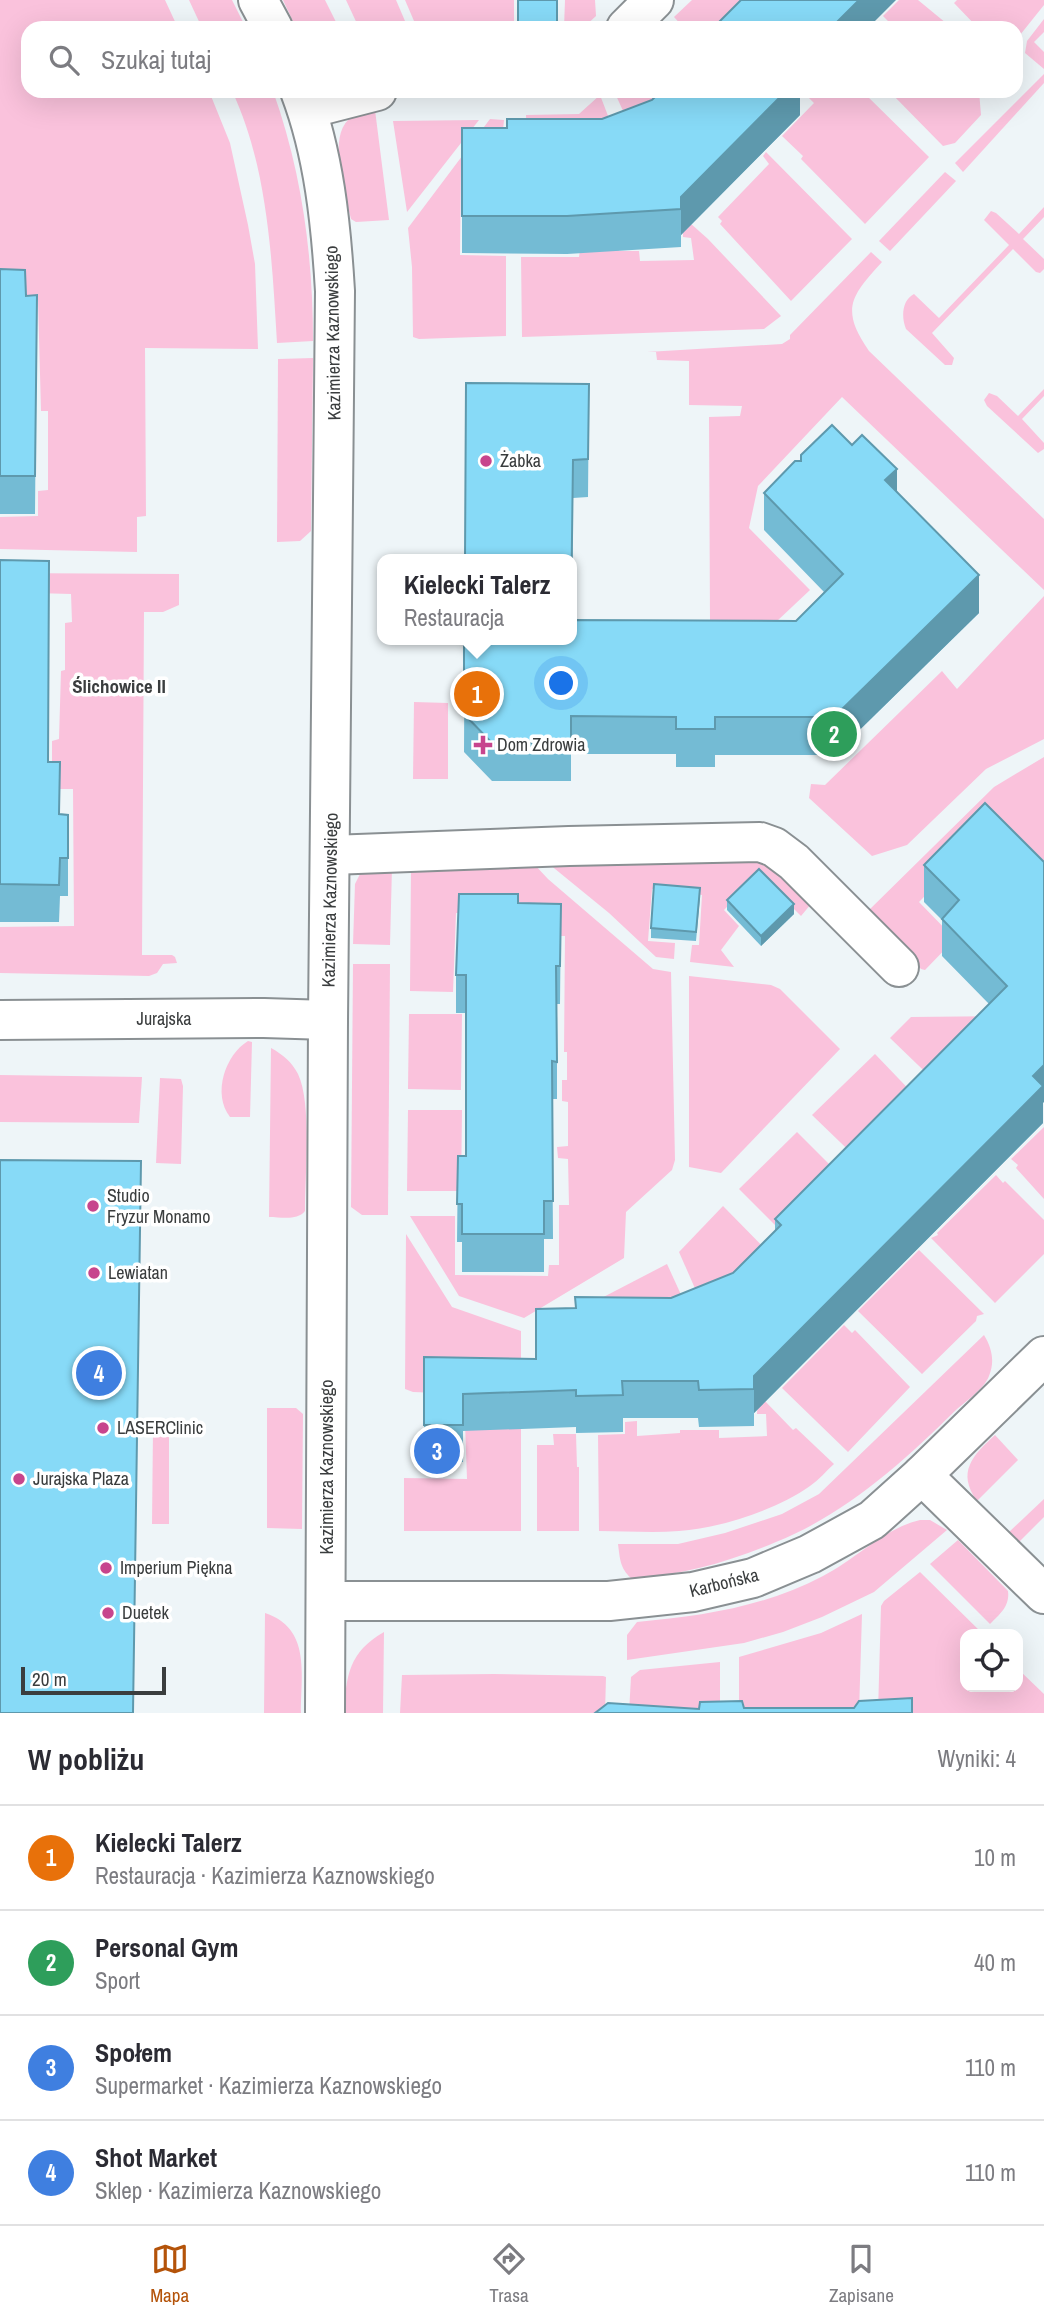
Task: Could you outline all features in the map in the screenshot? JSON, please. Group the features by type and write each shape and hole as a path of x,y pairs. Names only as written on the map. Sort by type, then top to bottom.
{"street":[{"path":"258,0 269,21"},
{"path":"633,21 654,0"},
{"name":"Kazimierza Kaznowskiego","path":"303,100 326,193 335,291 328,1020 326,1713"},
{"path":"331,855 760,842 774,847 794,862 899,967"},
{"name":"Jurajska","path":"0,1020 328,1020"},
{"name":"Karbońska","path":"327,1601 609,1601 693,1592 752,1578 810,1554 872,1520 1044,1356"},
{"path":"922,1475 1044,1594"}],"shaded area":[{"path":"0,0 165,0 175,21 21,21 21,98 212,98 230,143 248,225 255,264 258,349 145,348 146,516 137,517 137,552 0,549 0,517 38,516 38,491 48,490 48,411 41,411 38,300 0,299"},
{"path":"189,0 232,0 242,21 199,21"},
{"path":"283,0 325,0 336,21 293,21"},
{"path":"346,0 396,0 405,21 356,21"},
{"path":"405,0 514,0 514,21 414,21"},
{"path":"565,0 595,0 596,16 591,21 564,21"},
{"path":"692,0 762,0 749,21 678,21 674,17"},
{"path":"899,0 918,0 944,21 888,21 883,16"},
{"path":"957,0 1044,0 1044,5 1023,31 1023,21 971,21 954,3"},
{"path":"1044,19 1044,32 1034,42 1044,52 1044,69 1025,53 1027,41"},
{"path":"1044,74 1044,83 963,172 955,163 1023,98"},
{"path":"235,98 275,98 291,152 304,215 311,277 313,341 277,343 266,214 254,151"},
{"path":"597,98 601,98 620,147 527,150 526,115 579,114"},
{"path":"617,98 688,98 639,146"},
{"path":"809,98 869,98 929,157 865,224 782,136 814,103"},
{"path":"896,98 980,98 981,115 955,143 943,146"},
{"path":"375,110 389,220 356,222 351,219 342,176 340,138 349,119"},
{"path":"490,119 504,120 500,163 461,163 460,255 506,256 506,336 413,337 412,267 408,228"},
{"path":"479,120 407,212 393,121"},
{"path":"766,152 852,239 791,301 720,224 722,221 718,217 769,164 763,156"},
{"path":"945,172 956,181 890,251 879,241"},
{"path":"1044,207 1044,217 1023,239 1044,259 1044,269 1040,273 1036,272 1013,249 932,333 954,358 952,365 945,365 906,329 903,314 907,300 914,294 939,318 1009,245 984,220 991,211 1019,234"},
{"path":"690,223 781,316 764,329 522,337 521,257 579,257 581,243 618,242 619,251 639,251 640,261 694,260 691,238 683,237 683,229"},
{"path":"871,252 882,262 863,284 853,304 854,324 860,337 869,351 1044,519 1044,590 842,397 758,486 749,528 810,590 776,622 710,621 709,417 740,416 742,406 689,405 689,361 657,360 656,352 647,352 782,344 790,339 790,335"},
{"path":"313,358 311,531 300,541 277,542 278,359"},
{"path":"1044,389 1044,396 1022,419 1044,443 1044,449 1038,453 987,406 984,400 989,393 997,396 1018,416"},
{"path":"0,573 179,574 179,605 163,612 144,612 142,955 172,955 177,963 163,964 157,973 149,976 0,973 0,927 74,926 73,789 58,789 60,762 52,762 52,741 59,739 61,671 65,670 65,623 72,622 71,594 0,592"},
{"path":"1044,596 1044,739 986,769 907,845 872,856 809,798 811,784 825,785 942,671 957,689"},
{"path":"414,702 448,703 448,779 413,779"},
{"path":"1044,757 1044,894 985,835 919,902 955,939 925,970 921,969 867,912 994,787"},
{"path":"747,857 768,867 811,904 801,916 759,874 724,910 739,926 721,950 734,967 690,962 692,945 699,945 702,895 652,889 648,941 675,943 674,959 656,957 609,913 549,864"},
{"path":"534,864 653,969 671,972 675,1160 672,1170 626,1212 624,1258 524,1318 459,1296 410,1216 455,1216 455,1275 548,1276 549,1265 559,1265 559,1205 569,1205 568,1159 558,1158 557,1147 568,1146 568,1102 562,1101 562,1080 567,1080 567,1052 564,1052 565,936 559,936 510,913 456,913 453,992 410,991 411,867"},
{"path":"392,867 390,945 353,944 355,884 361,872"},
{"path":"353,964 390,964 388,1215 362,1215 351,1207"},
{"path":"689,976 771,985 780,989 840,1049 721,1173 689,1167"},
{"path":"409,1014 462,1014 461,1090 408,1089"},
{"path":"1010,1016 946,1092 890,1038 911,1017"},
{"path":"248,1041 252,1042 250,1117 230,1117 222,1097 224,1076 233,1056"},
{"path":"271,1048 296,1070 305,1103 305,1211 284,1218 269,1217"},
{"path":"875,1054 922,1103 868,1169 812,1115"},
{"path":"0,1075 142,1077 139,1123 0,1122"},
{"path":"160,1078 181,1079 183,1086 181,1164 156,1163"},
{"path":"408,1110 462,1110 461,1191 407,1191"},
{"path":"1044,1127 1044,1199 1011,1159"},
{"path":"797,1132 846,1181 788,1238 739,1189"},
{"path":"996,1175 1044,1220 1044,1254 995,1303 931,1238 938,1235 937,1233"},
{"path":"723,1206 777,1261 712,1327 679,1252"},
{"path":"406,1234 452,1307 521,1331 521,1531 404,1531 404,1478 467,1479 464,1394 413,1392 405,1389"},
{"path":"919,1250 984,1314 977,1316 976,1321 922,1374 858,1311"},
{"path":"667,1264 699,1334 590,1304"},
{"path":"844,1325 852,1333 855,1330 910,1387 848,1452 782,1388"},
{"path":"984,1335 992,1360 991,1371 983,1386 915,1449 850,1502 802,1530 724,1561 650,1577 631,1578 625,1571 618,1544 678,1544 725,1533 782,1514 819,1494"},
{"path":"758,1394 793,1430 796,1428 834,1464 816,1481 796,1495 765,1510 712,1526 669,1532 599,1531 598,1435 625,1434 625,1422 637,1421 637,1436 680,1433 680,1430 719,1430 719,1438 767,1436 766,1414 757,1414"},
{"path":"267,1408 296,1408 303,1414 302,1529 267,1528"},
{"path":"153,1428 169,1428 169,1524 152,1524"},
{"path":"553,1434 576,1434 579,1531 537,1531 537,1445 554,1445"},
{"path":"995,1435 1018,1460 977,1501 968,1481 970,1465"},
{"path":"1044,1499 1044,1517 1019,1542 1009,1532"},
{"path":"920,1520 930,1520 947,1530 874,1592 822,1617 744,1643 627,1660 627,1635 637,1622 709,1613 755,1603 801,1587 835,1569 895,1530"},
{"path":"958,1540 1008,1591 1006,1605 990,1624 930,1564"},
{"path":"920,1572 978,1629 960,1629 960,1692 1023,1692 1023,1674 1044,1694 1044,1713 878,1713 881,1606"},
{"path":"265,1613 280,1620 290,1629 297,1641 302,1668 301,1713 264,1713"},
{"path":"862,1614 859,1713 739,1713 739,1657 821,1633"},
{"path":"384,1632 383,1713 344,1713 348,1676 356,1656"},
{"path":"720,1662 720,1713 629,1713 631,1677 640,1670"},
{"path":"402,1675 606,1677 605,1713 400,1713"}],"building":[{"path":"518,0 557,0 557,21 518,21"},
{"path":"741,0 859,0 838,21 720,21"},
{"path":"779,98 681,197 681,209 567,216 462,216 462,128 507,128 507,119 602,119 652,100"},
{"path":"0,269 25,270 26,296 37,295 35,476 0,476"},
{"path":"466,383 589,384 588,459 573,460 572,554 465,554"},
{"path":"832,425 852,445 862,435 897,469 885,480 979,575 834,717 715,717 715,729 676,729 676,717 571,716 571,743 492,743 464,714 464,645 577,645 577,620 796,621 843,574 764,493 795,461 801,461 801,455"},
{"path":"0,560 49,561 48,762 60,762 59,814 68,815 68,858 60,858 59,885 0,884"},
{"path":"985,803 1044,862 1044,1065 1033,1076 1043,1086 754,1376 754,1389 699,1390 698,1381 622,1381 623,1395 576,1396 576,1390 463,1394 463,1425 424,1425 424,1357 536,1359 536,1309 576,1308 575,1297 671,1298 733,1273 781,1225 775,1219 1007,986 942,919 959,900 924,865"},
{"path":"759,869 794,904 761,936 727,900"},
{"path":"654,884 700,888 696,932 651,928"},
{"path":"459,894 518,894 518,903 561,904 560,966 556,966 557,1062 552,1061 553,1201 544,1201 544,1234 462,1234 462,1204 457,1204 458,1156 466,1156 466,975 456,975"},
{"path":"0,1160 141,1161 133,1713 0,1713"},
{"path":"912,1698 912,1713 595,1713 608,1703 699,1709 700,1702 742,1701 744,1708 854,1708 859,1701"}],"place":[{"name":"Żabka","path":"486,461"},
{"name":"Kielecki Talerz","path":"477,694"},
{"name":"Personal Gym","path":"834,734"},
{"name":"Dom Zdrowia","path":"483,745"},
{"name":"Studio Fryzur Monamo","path":"93,1206"},
{"name":"Lewiatan","path":"94,1273"},
{"name":"Shot Market","path":"99,1373"},
{"name":"LASERClinic","path":"103,1428"},
{"name":"Społem","path":"437,1451"},
{"name":"Jurajska Plaza","path":"19,1479"},
{"name":"Imperium Piękna","path":"106,1568"},
{"name":"Duetek","path":"108,1613"}],"district":[{"name":"Ślichowice II","path":"119,686"}]}
